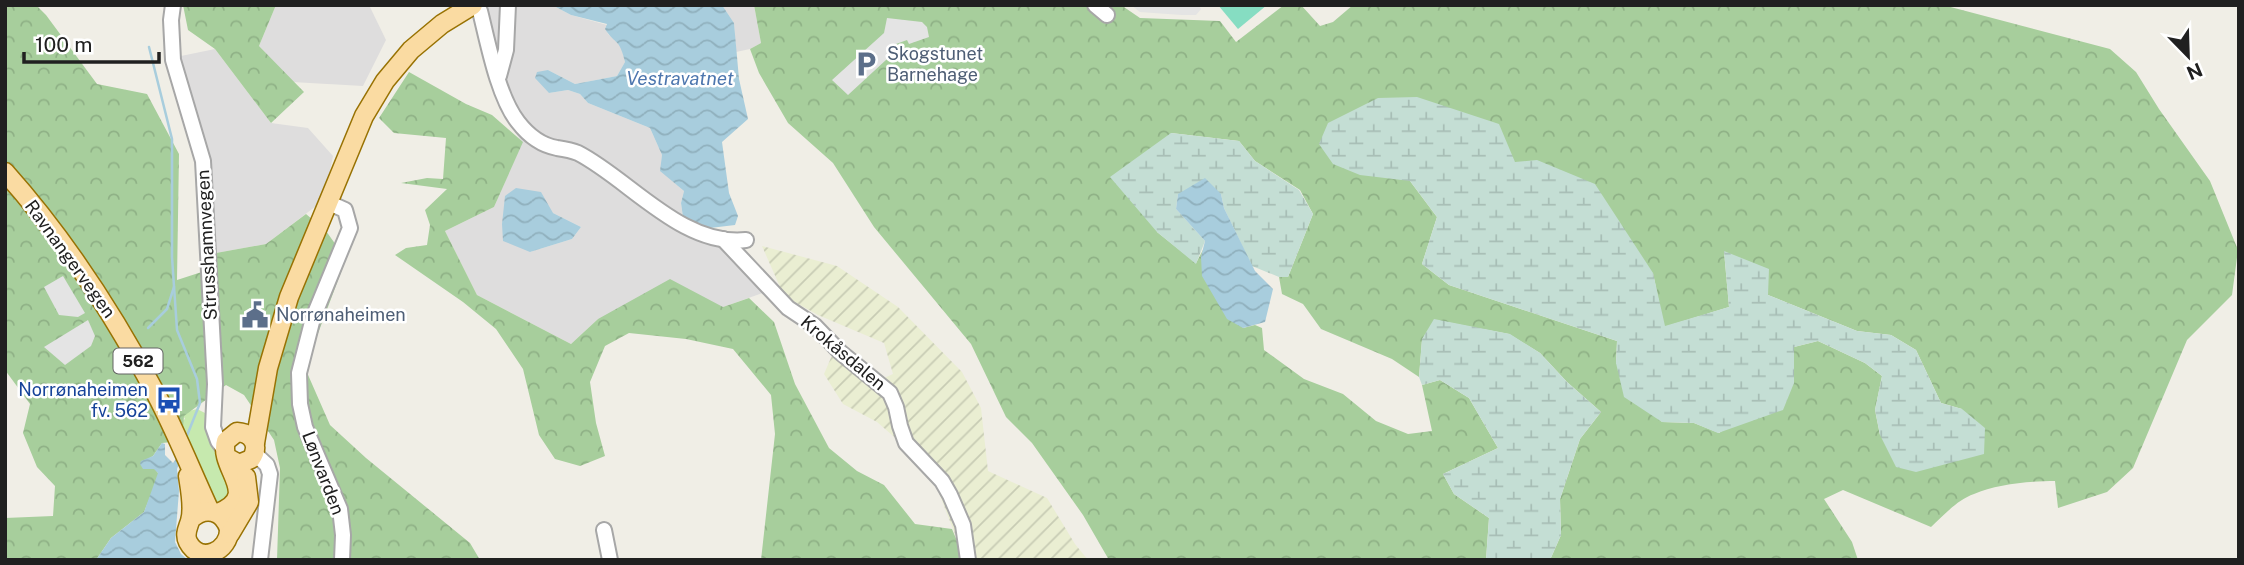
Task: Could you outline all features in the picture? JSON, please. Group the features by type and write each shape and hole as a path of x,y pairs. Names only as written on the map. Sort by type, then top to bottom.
{"main road":[{"path":"229,546 249,502 246,475 262,395 289,297 364,116 385,81 421,41 477,8"},
{"name":"Ravnangervegen","path":"5,172 55,234 111,314 156,394 187,462 214,512"},
{"path":"191,519 200,513 233,506 238,496 230,443 249,420 262,395"},
{"path":"230,443 250,436 252,452"},
{"path":"230,443 239,464 252,452"},
{"name":"Ravnangervegen","path":"187,462 191,519"},
{"name":"562","path":"191,519 186,533 188,542 206,557 229,546 228,524 214,512"}],"street":[{"name":"Strusshamnvegen","path":"173,5 173,60 203,161 215,404 230,443"},
{"path":"498,77 506,50 508,5"},
{"name":"Krokåsdalen","path":"477,8 508,108 538,142 577,153 667,216 723,239 746,240"},
{"name":"Lønvarden","path":"327,202 345,211 350,223 335,268 313,318 302,357 300,390 305,427 340,509 342,560"},
{"name":"Krokåsdalen","path":"723,239 788,308 815,326 840,352 890,393 906,443 942,481 954,503 963,525 968,560"},
{"path":"252,452 267,464 271,474 260,560"},
{"path":"604,530 610,560"}],"shaded area":[{"path":"276,5 369,5 386,40 363,86 292,82 259,46"},
{"path":"475,5 552,5 571,15 607,25 605,28 608,34 621,45 625,62 617,76 575,84 548,70 549,93 568,90 580,94 588,103 650,128 662,155 661,171 684,191 681,203 683,217 710,228 771,290 723,307 598,319 571,344 477,295 445,231 494,207 522,143 496,94","holes":["553,213 581,227 572,239 530,252"]},
{"path":"722,5 754,5 761,43 736,52 734,23"},
{"path":"1131,5 1198,5 1201,9 1196,15 1182,15 1140,12"},
{"name":"Skogstunet Barnehage","path":"887,18 922,22 927,27 929,37 909,44 907,40 896,44 899,48 848,95 832,80 884,33"},
{"path":"215,49 271,123 308,128 333,156 324,200 266,244 216,253 211,169 181,56"},
{"path":"63,276 85,313 78,317 59,315 44,287"},
{"path":"88,320 95,336 91,346 65,365 44,347"}],"green space":[{"path":"5,5 36,5 97,84 147,94 179,154 177,280 214,268 216,253 266,244 306,214 326,231 346,259 305,368 330,425 470,543 480,560 277,560 280,468 274,440 244,395 226,385 184,416 182,441 162,443 148,459 158,473 158,478 144,512 111,538 96,560 5,560 5,518 53,516 55,486 37,467 23,433 30,404 5,370"},
{"path":"183,5 276,5 259,46 304,92 271,123 215,49 188,30"},
{"path":"754,5 1121,5 1140,18 1220,21 1236,42 1284,5 1301,5 1320,26 1333,22 1353,5 1943,5 2110,49 2136,72 2210,181 2238,250 2232,295 2187,340 2133,468 2107,492 2058,508 2055,481 2003,485 1962,500 1931,527 1843,490 1824,499 1852,542 1858,560 1550,560 1561,535 1560,499 1580,439 1601,412 1540,353 1509,334 1435,320 1422,340 1419,377 1392,359 1321,329 1303,304 1282,294 1279,277 1288,277 1313,214 1300,190 1255,161 1239,141 1171,133 1157,232 1196,263 1204,248 1201,257 1243,328 1255,325 1262,328 1264,350 1304,379 1343,394 1376,421 1408,434 1432,431 1422,385 1440,380 1469,398 1498,448 1443,474 1454,494 1489,518 1486,560 1109,560 1083,515 1032,443 1006,417 971,344 874,227 833,163 788,123 759,73 750,49 761,43","holes":["1410,181 1653,273 1664,327 1729,307 1724,251 1768,295 1857,331 1891,335 1916,350 1941,403 1962,409 1880,435 1875,410 1882,376 1865,363 1818,341 1794,347 1794,383 1719,433 1694,423 1662,422 1616,363 1617,341 1449,285 1422,264 1437,217"]},
{"path":"1218,5 1267,5 1238,29"},
{"path":"409,72 466,104 492,115 523,142 494,207 445,231 477,295 571,344 598,319 670,279 723,307 749,298 774,322 795,384 829,448 857,471 884,485 915,524 952,529 965,560 761,560 775,434 771,395 733,349 686,339 629,333 605,346 590,382 596,423 605,456 580,466 555,459 539,435 523,369 496,329 463,302 395,255 406,248 427,245 430,225 425,210 447,189 401,183 427,178 443,179 446,138 394,133 379,118"},
{"path":"1417,97 1499,124 1515,162 1537,160 1595,184 1653,273 1665,326 1729,307 1724,251 1769,269 1768,295 1857,331 1891,335 1916,350 1941,403 1962,409 1985,428 1984,454 1916,472 1896,467 1880,435 1875,410 1882,376 1865,363 1818,341 1794,347 1794,383 1783,410 1718,433 1694,423 1662,422 1624,397 1616,363 1617,341 1449,285 1422,264 1437,217 1410,181 1360,175 1333,164 1319,144 1328,123 1378,98"},
{"path":"1171,133 1239,141 1255,161 1299,190 1313,214 1288,277 1279,277 1252,266 1224,208 1221,194 1178,194 1176,209 1205,241 1196,264 1157,232 1110,177"},
{"path":"762,246 837,266 898,307 962,372 981,408 988,471 1047,498 1088,560 965,560 929,467 877,422 843,404 824,374 833,353 875,382 893,374 884,343 818,315 784,296"},
{"path":"1434,319 1510,334 1540,353 1601,412 1580,439 1560,499 1561,535 1550,560 1486,560 1489,518 1454,494 1443,474 1498,448 1469,398 1440,380 1422,385 1419,377 1422,339"},
{"path":"197,409 207,414 232,496 219,503 210,498 180,423 185,419 182,413"}],"water":[{"name":"Vestravatnet","path":"552,5 722,5 734,23 739,79 748,119 722,142 729,193 738,216 735,225 710,228 683,217 681,203 684,191 660,171 662,155 650,128 588,103 580,94 568,90 549,93 535,78 537,72 548,70 575,84 617,76 625,62 619,45 605,29 607,24 571,15"},
{"path":"1205,178 1221,194 1224,208 1255,271 1273,289 1265,322 1243,328 1227,319 1202,276 1201,257 1205,241 1176,209 1178,194"},
{"path":"516,188 541,192 553,213 581,227 572,239 530,252 503,241 505,196"},
{"path":"162,443 165,444 165,455 173,463 176,459 179,464 175,542 181,554 188,560 96,560 111,538 144,512 158,473 154,469 143,469 140,464 153,456"}],"waterway":[{"path":"149,47 172,139 172,257 177,330 197,379 200,403 186,438"},
{"path":"148,328 167,309 174,287"}],"place":[{"name":"Skogstunet Barnehage","path":"866,64"},
{"name":"Norrønaheimen","path":"255,315"},
{"name":"Norrønaheimen fv. 562","path":"169,400"}]}
